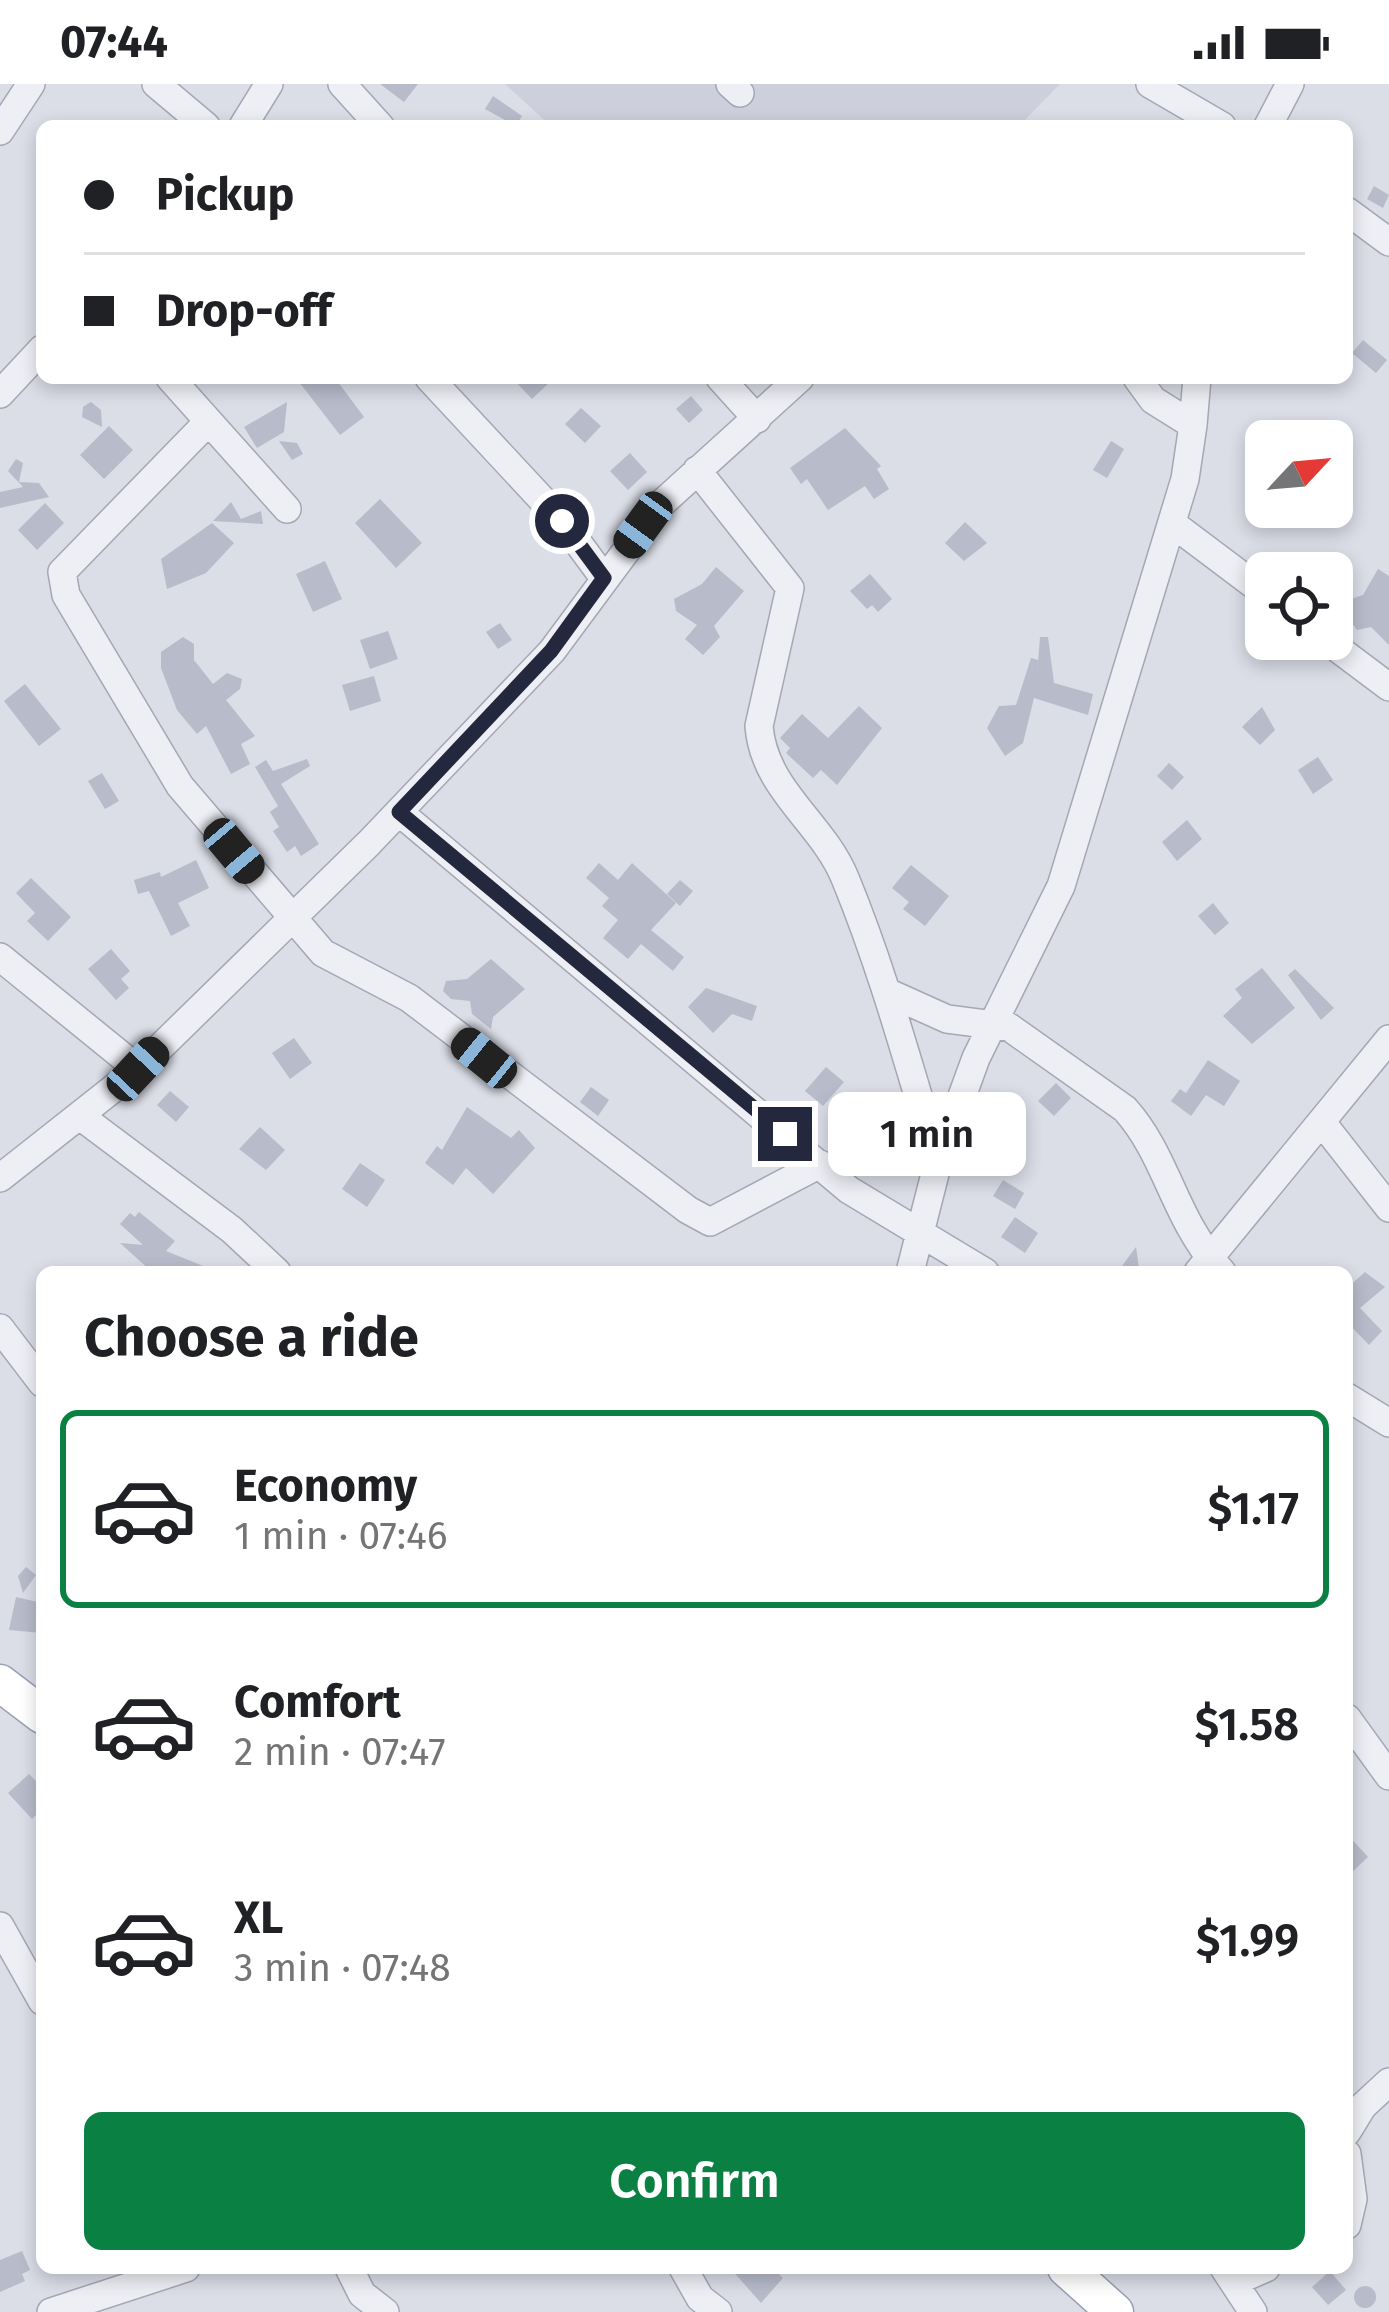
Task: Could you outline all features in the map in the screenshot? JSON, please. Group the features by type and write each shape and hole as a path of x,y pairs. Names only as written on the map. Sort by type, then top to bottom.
{"main road":[{"path":"0,1683 36,1710"},
{"path":"1073,2274 1114,2312"}],"street":[{"path":"0,131 31,84"},
{"path":"156,84 199,120"},
{"path":"247,120 269,84"},
{"path":"342,84 375,120"},
{"path":"1150,84 1212,120"},
{"path":"1271,120 1291,84"},
{"path":"1353,215 1389,242"},
{"path":"0,394 36,355"},
{"path":"175,384 287,508"},
{"path":"435,384 562,521 604,578"},
{"path":"726,384 757,418"},
{"path":"0,1178 138,1069 399,812 551,651 661,504 794,384"},
{"path":"1141,384 1153,400 1193,425"},
{"path":"911,1266 938,1162 992,1024 1060,886 1173,524 1196,384"},
{"path":"208,422 62,572 62,584 179,786 323,953 409,998 710,1222 820,1164"},
{"path":"697,470 790,588 758,726 760,747 779,786 837,862 886,992 938,1162"},
{"path":"1173,524 1245,578"},
{"path":"1352,660 1389,688"},
{"path":"399,812 820,1164 918,1235 974,1266"},
{"path":"0,957 138,1069"},
{"path":"886,992 947,1018 1010,1027 1125,1109 1140,1125 1209,1266"},
{"path":"1212,1266 1389,1040"},
{"path":"80,1116 232,1230 271,1266"},
{"path":"1324,1125 1389,1208"},
{"path":"0,1328 36,1375"},
{"path":"1353,1400 1389,1423"},
{"path":"1353,1726 1389,1776"},
{"path":"0,1926 36,1990"},
{"path":"1353,2122 1389,2082"},
{"path":"51,2312 94,2305 171,2274"},
{"path":"352,2274 362,2294 385,2312"},
{"path":"687,2274 708,2309"},
{"path":"1229,2275 1253,2312"}],"shaded area":[{"path":"505,84 1060,84 1025,120 544,120"}],"building":[{"path":"380,84 418,84 404,102"},
{"path":"493,96 522,116 505,120 485,109"},
{"path":"1374,186 1389,195 1383,208 1367,199"},
{"path":"1363,340 1387,360 1376,373 1353,352"},
{"path":"301,384 339,384 364,417 340,435"},
{"path":"518,384 548,384 532,399"},
{"path":"691,396 703,410 689,423 676,409"},
{"path":"91,402 101,410 102,427 82,417 83,407"},
{"path":"287,402 284,432 257,448 244,427"},
{"path":"581,408 601,426 585,443 565,424"},
{"path":"109,426 133,450 104,479 80,455"},
{"path":"845,428 881,466 877,469 889,489 874,499 865,486 828,510 807,479 801,484 790,468"},
{"path":"279,441 297,443 303,454 292,460"},
{"path":"1111,441 1124,449 1107,478 1093,470"},
{"path":"630,453 647,472 628,490 610,471"},
{"path":"16,459 23,463 19,482 39,483 49,497 0,508 0,492 23,487 8,471"},
{"path":"380,499 422,543 396,568 355,523"},
{"path":"231,502 241,519 261,511 263,524 213,521"},
{"path":"45,503 64,523 37,550 18,530"},
{"path":"965,522 987,543 964,561 945,543"},
{"path":"212,523 234,543 206,573 167,589 161,559"},
{"path":"325,561 342,599 313,612 296,574"},
{"path":"716,567 744,591 714,626 720,637 703,655 685,639 697,625 676,611 674,599 702,584"},
{"path":"1378,569 1389,576 1389,645 1371,627 1357,630 1353,624 1353,598 1363,595"},
{"path":"870,574 892,599 878,612 872,605 867,609 850,591"},
{"path":"500,623 512,640 498,649 486,632"},
{"path":"388,631 398,659 370,669 360,640"},
{"path":"183,637 194,644 194,660 213,684 227,673 242,679 240,689 226,700 255,736 241,744 250,764 231,774 206,726 197,734 177,710 161,668 161,652"},
{"path":"1040,637 1048,637 1054,683 1093,694 1088,715 1034,698 1023,743 1005,756 987,728 999,706 1016,705 1031,658 1038,660 1037,675"},
{"path":"374,676 381,701 350,711 342,685"},
{"path":"25,684 61,729 39,746 4,701"},
{"path":"859,706 882,728 837,785 821,770 813,778 786,753 790,748 780,738 802,714 828,738"},
{"path":"1262,707 1275,730 1260,745 1242,727"},
{"path":"1318,757 1333,780 1313,794 1298,770"},
{"path":"307,759 310,766 281,784 319,844 301,856 295,846 287,852 273,831 279,827 270,812 278,806 255,767 266,760 273,771"},
{"path":"1169,763 1184,777 1172,790 1157,776"},
{"path":"102,773 119,801 105,809 88,781"},
{"path":"1187,820 1202,839 1177,861 1162,842"},
{"path":"196,860 209,888 178,903 190,926 171,936 149,891 138,894 134,880 160,872 161,877"},
{"path":"599,863 618,880 632,863 676,903 651,930 684,957 673,971 641,944 628,959 603,938 618,920 602,906 609,898 586,878"},
{"path":"911,865 949,896 925,926 903,909 909,902 892,888"},
{"path":"31,878 71,917 48,941 27,921 35,913 16,893"},
{"path":"680,880 693,891 680,906 667,894"},
{"path":"1213,903 1229,923 1215,935 1198,916"},
{"path":"111,949 130,971 121,979 129,988 116,1000 88,969"},
{"path":"491,959 525,989 493,1017 491,1029 472,1014 470,1001 451,999 443,991 446,981 467,979"},
{"path":"1262,968 1295,1008 1252,1044 1223,1016 1242,998 1235,989"},
{"path":"1295,969 1334,1008 1321,1020 1288,975"},
{"path":"706,988 757,1006 752,1021 732,1014 713,1033 688,1007"},
{"path":"294,1038 312,1063 290,1079 272,1053"},
{"path":"1208,1060 1240,1081 1224,1106 1206,1095 1191,1116 1171,1101 1180,1089 1186,1093"},
{"path":"826,1067 844,1082 823,1106 805,1091"},
{"path":"1056,1083 1071,1098 1054,1116 1038,1101"},
{"path":"591,1087 609,1100 598,1116 580,1102"},
{"path":"170,1091 189,1107 176,1122 157,1105"},
{"path":"467,1107 511,1138 519,1130 535,1148 493,1194 466,1168 453,1185 425,1163 437,1146 442,1150"},
{"path":"260,1127 285,1150 266,1170 239,1149"},
{"path":"360,1163 385,1180 367,1207 342,1189"},
{"path":"1003,1180 1024,1193 1015,1209 993,1196"},
{"path":"139,1212 175,1241 166,1251 203,1266 145,1266 120,1243 143,1245 120,1224 130,1213 135,1217"},
{"path":"1015,1217 1038,1233 1025,1253 1001,1237"},
{"path":"1136,1247 1139,1266 1122,1266"},
{"path":"1365,1272 1385,1287 1360,1308 1382,1331 1369,1345 1353,1328 1353,1283"},
{"path":"26,1567 36,1575 23,1593 18,1576"},
{"path":"16,1597 36,1602 36,1632 9,1630"},
{"path":"29,1774 36,1781 36,1815 32,1819 8,1793"},
{"path":"1353,1841 1368,1857 1353,1871"},
{"path":"22,2251 30,2270 22,2274 25,2281 0,2292 0,2260"},
{"path":"735,2274 779,2274 783,2278 761,2303"},
{"path":"1333,2274 1346,2290 1328,2305 1312,2287"},
{"path":"1365,2286 1376,2297 1365,2308 1354,2297"}],"route":[{"path":"562,521 604,578 551,651 399,812 785,1134"}]}
